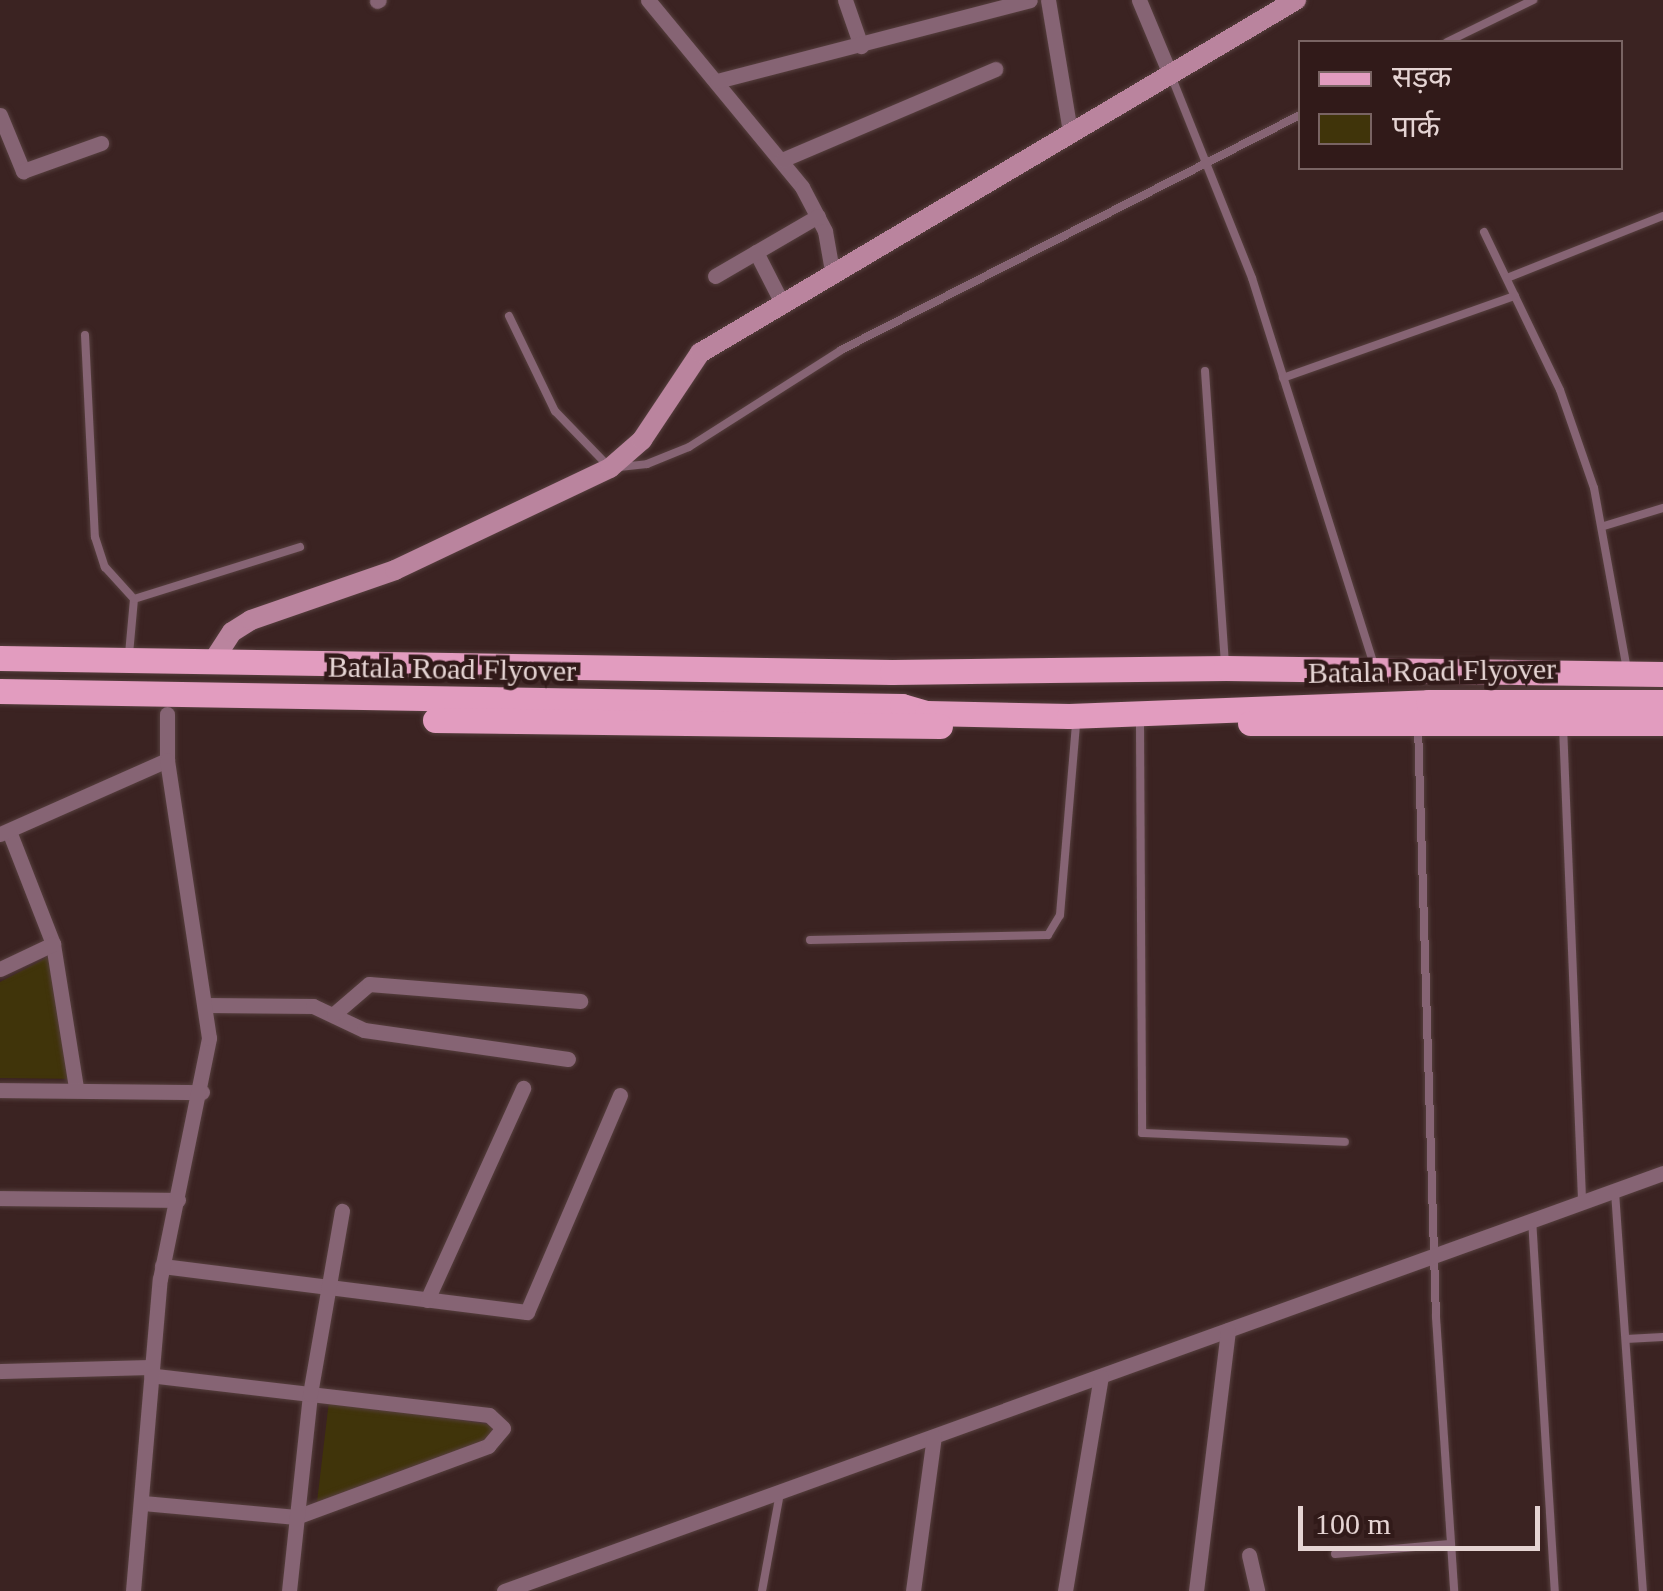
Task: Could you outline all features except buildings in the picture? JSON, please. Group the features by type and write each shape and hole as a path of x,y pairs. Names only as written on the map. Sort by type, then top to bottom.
{"main road":[{"path":"0,658 215,658 892,672 1226,668 1663,674"},
{"name":"Batala Road Flyover","path":"0,692 902,706 924,698 1176,698 1202,708 1663,702"},
{"path":"0,708 773,728 1663,723"}],"street":[{"path":"648,0 782,160 818,216 832,269"},
{"path":"845,0 861,46"},
{"path":"717,81 1030,0"},
{"path":"1048,0 1070,132"},
{"path":"1139,0 1170,74"},
{"path":"215,658 232,632 252,620 395,570 610,468 642,440 692,361 832,269 1296,0"},
{"path":"782,160 996,69"},
{"path":"0,115 23,170 101,143"},
{"path":"714,276 818,216"},
{"path":"756,252 781,301"},
{"path":"132,1591 162,1266 202,1092 206,1005 167,760 167,714"},
{"path":"76,1088 53,944 4,832 167,760"},
{"path":"0,969 53,944"},
{"path":"334,1014 369,984 580,1001"},
{"path":"206,1005 313,1006 364,1030 568,1059"},
{"path":"426,1300 523,1088"},
{"path":"0,1090 202,1092"},
{"path":"162,1266 527,1312 620,1094"},
{"path":"504,1591 1434,1253 1663,1174"},
{"path":"0,1198 178,1200"},
{"path":"289,1591 310,1394 342,1211"},
{"path":"1196,1591 1228,1330"},
{"path":"0,1372 152,1371 490,1416 503,1428 488,1446 296,1517 143,1504"},
{"path":"1065,1591 1101,1377"},
{"path":"914,1591 934,1436"},
{"path":"1249,1555 1257,1591"}],"lane":[{"path":"1451,40 1533,0"},
{"path":"1170,74 1207,162 1284,378 1376,672"},
{"path":"509,316 555,411 610,468 646,464 688,447 841,350 1298,116"},
{"path":"1507,278 1663,216"},
{"path":"1484,232 1560,390 1604,526 1628,674"},
{"path":"1284,378 1515,296"},
{"path":"84,335 95,537 105,567 134,599 128,658"},
{"path":"1205,371 1226,668"},
{"path":"1604,526 1663,508"},
{"path":"134,599 300,547"},
{"path":"1562,722 1582,1203"},
{"path":"1418,723 1434,1253 1454,1591"},
{"path":"810,940 1048,935 1060,915 1076,724"},
{"path":"1140,724 1142,1133 1345,1142"},
{"path":"1616,1192 1643,1591"},
{"path":"1532,1220 1555,1591"},
{"path":"1626,1339 1663,1337"},
{"path":"762,1591 780,1493"},
{"path":"1335,1554 1450,1544"}],"green space":[{"path":"58,952 81,1079 0,1078 0,982"},
{"path":"329,1401 492,1425 491,1443 317,1502"}]}
